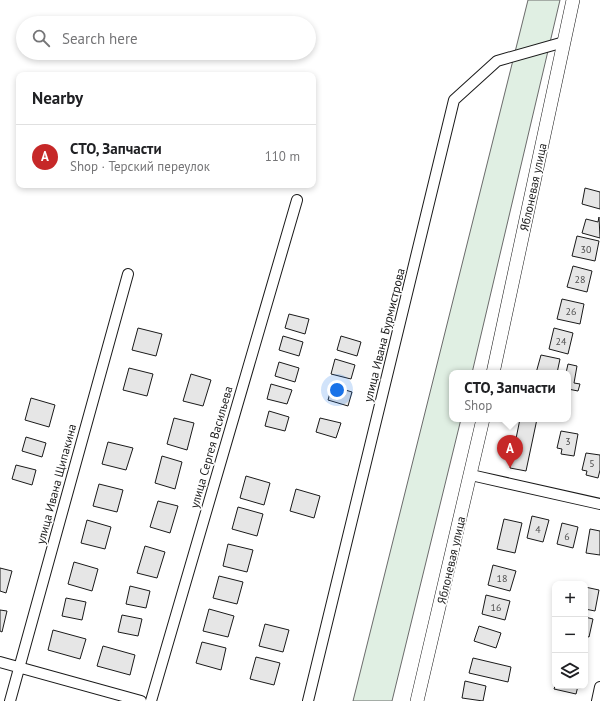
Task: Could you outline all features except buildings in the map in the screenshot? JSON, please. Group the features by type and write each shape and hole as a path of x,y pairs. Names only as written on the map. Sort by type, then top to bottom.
{"street":[{"name":"Яблоневая улица","path":"494,370 573,0"},
{"name":"улица Ивана Бурмистрова","path":"308,701 454,100 497,61 564,42"},
{"name":"улица Сергея Васильева","path":"151,701 297,200"},
{"name":"улица Ивана Щипакина","path":"10,701 128,274"},
{"name":"Яблоневая улица","path":"417,701 482,422"},
{"path":"471,475 600,504"},
{"path":"0,662 141,701"},
{"path":"597,701 600,687"}],"green space":[{"path":"528,0 560,0 473,370 449,370 449,422 460,422 392,701 353,701"}],"place":[{"name":"СТО, Запчасти","path":"510,468"}]}
